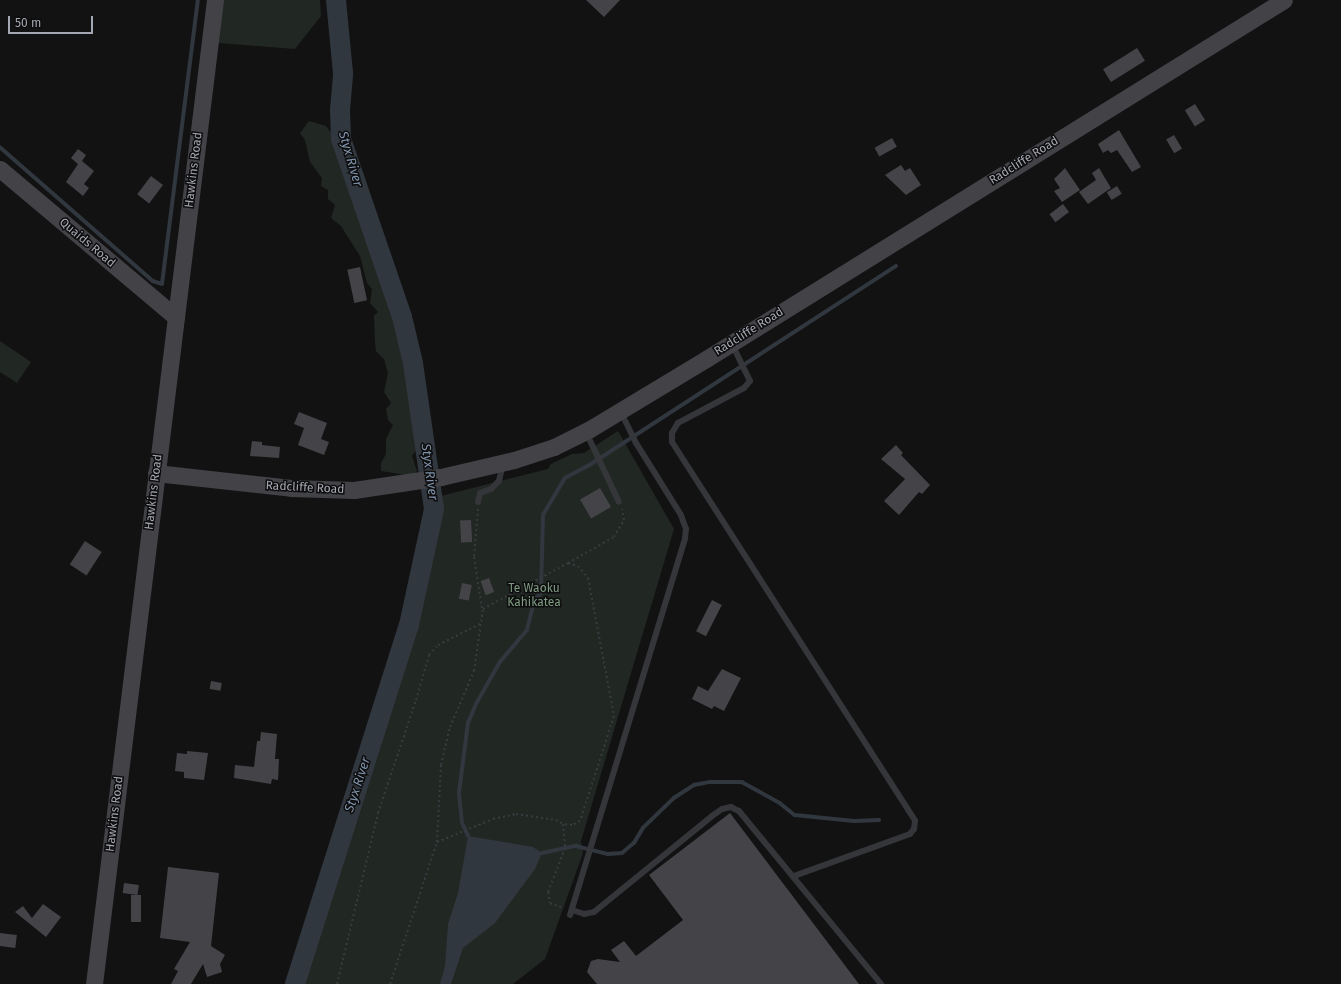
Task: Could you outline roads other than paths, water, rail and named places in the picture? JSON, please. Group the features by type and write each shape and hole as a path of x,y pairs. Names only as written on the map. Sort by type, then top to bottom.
{"street":[{"name":"Hawkins Road","path":"94,984 215,0"},
{"name":"Radcliffe Road","path":"156,473 324,491 354,490 417,481 503,463 548,449 586,431 731,343 1284,0"},
{"name":"Quaids Road","path":"0,169 176,317"}],"lane":[{"path":"731,343 750,377 748,385 678,423 672,433 672,442 912,817 915,826 910,834 794,876"},
{"path":"620,410 636,443 681,515 686,538 571,912 584,914 594,912 712,816 722,809 731,807 739,811 794,876 881,984"},
{"path":"586,431 602,462 619,502"},
{"path":"478,502 480,493 491,489 499,481 503,463"}],"waterway":[{"path":"0,147 153,281 162,284 198,0"},
{"name":"Styx River","path":"295,984 409,625 434,509 413,363 402,317 341,139 340,110 343,73 336,0"},
{"path":"468,836 462,823 459,793 468,723 476,704 500,662 527,630 534,601 541,593 543,515 565,478 588,466 896,266"},
{"path":"542,853 576,846 608,854 622,853 634,843 643,828 674,798 694,785 710,782 742,782 780,803 795,815 854,821 879,820"}],"park label":[{"name":"Te Waoku Kahikatea","path":"534,596"}]}
